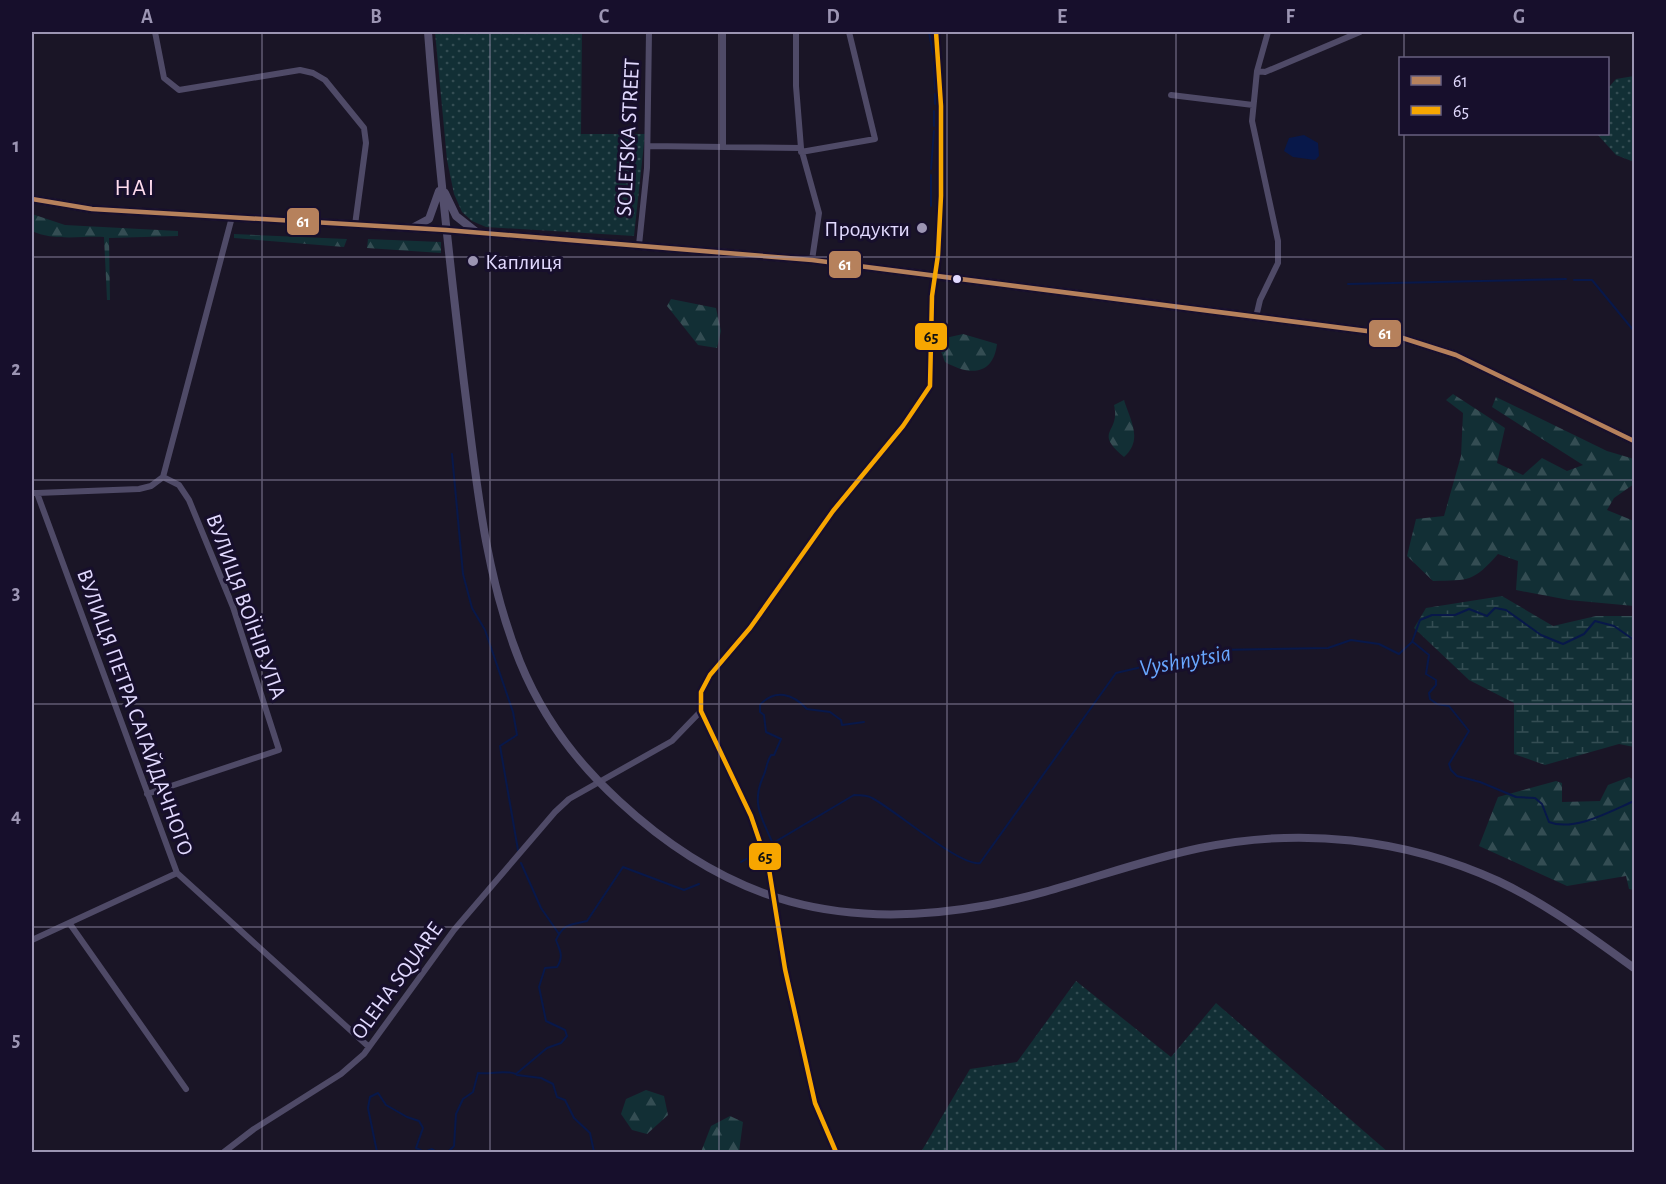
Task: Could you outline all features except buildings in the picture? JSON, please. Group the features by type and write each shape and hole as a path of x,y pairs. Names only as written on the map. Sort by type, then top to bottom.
{"main road":[{"path":"428,32 446,230 478,498 502,611 522,668 538,699 575,756 598,782 645,825 695,862 738,885 774,898 851,912 885,915 985,906 1045,893 1164,857 1248,839 1295,837 1347,839 1415,851 1494,879 1580,929 1635,968"},
{"path":"408,229 429,219 438,200 441,182"},
{"path":"441,182 452,210 461,221 478,233"},
{"path":"32,200 72,207 446,230 812,260 1390,334 1431,345 1635,441"}],"street":[{"path":"155,32 164,78 179,90 290,71 313,73 330,85 364,129 366,143 355,225"},
{"name":"SOLETSKA STREET","path":"639,245 648,146 650,32"},
{"path":"723,32 723,147"},
{"path":"796,32 801,150 819,213 812,260"},
{"path":"648,146 801,150 875,139 849,32"},
{"path":"836,1152 815,1103 784,969 774,898 763,851 751,816 701,711 701,692 710,675 750,628 833,511 924,398 931,378 932,296 941,196 941,106 936,32"},
{"path":"1256,316 1260,300 1276,269 1278,249 1255,145 1252,105 1257,71 1268,32"},
{"path":"1257,71 1265,72 1360,32"},
{"path":"1172,95 1252,105"},
{"path":"34,493 140,489 151,486 163,477 232,217"},
{"name":"ВУЛИЦЯ ВОЇНІВ УПА","path":"147,794 279,750 232,607 189,500 179,485 163,477"},
{"name":"ВУЛИЦЯ ПЕТРА САГАЙДАЧНОГО","path":"34,493 177,873 369,1047"},
{"name":"OLEHA SQUARE","path":"224,1152 254,1129 342,1074 369,1047 454,930 555,812 569,799 672,741 701,711"},
{"path":"32,940 177,873"},
{"path":"70,924 186,1089"}],"green space":[{"path":"435,32 582,32 581,134 645,134 634,236 486,227 472,221 462,212 454,194 447,160"},
{"path":"1634,76 1634,162 1616,155 1598,135 1609,135 1609,87 1616,79"},
{"path":"32,214 65,225 178,231 178,236 109,238 110,300 107,300 104,237 58,237 40,234 32,231"},
{"path":"234,234 347,239 344,247 234,238"},
{"path":"368,239 441,242 441,253 367,248"},
{"path":"671,299 716,308 721,331 717,348 698,345 667,306"},
{"path":"963,334 997,344 995,355 985,368 971,371 945,362 939,346 941,339"},
{"path":"1453,394 1505,428 1497,463 1523,475 1542,458 1567,471 1583,465 1492,407 1496,397 1607,451 1634,459 1634,484 1614,498 1607,510 1634,521 1634,606 1569,600 1516,590 1518,561 1498,554 1470,578 1433,581 1407,556 1416,519 1444,516 1461,456 1463,413 1446,400"},
{"path":"1124,400 1134,430 1134,437 1130,451 1124,457 1110,442 1109,436 1114,422 1114,405"},
{"path":"1502,596 1553,626 1596,616 1634,616 1634,747 1619,744 1545,765 1514,754 1514,703 1469,680 1414,628 1426,608"},
{"path":"1629,777 1634,780 1634,890 1629,889 1626,876 1567,886 1479,846 1498,797 1556,781 1562,783 1562,802 1600,801 1608,785"},
{"path":"1076,981 1171,1057 1216,1003 1388,1152 921,1152 970,1069 1017,1062"},
{"path":"646,1090 664,1096 668,1115 647,1134 632,1130 621,1114 626,1099"},
{"path":"730,1116 743,1122 739,1152 701,1152 711,1126"}],"shaded area":[{"path":"1304,135 1318,143 1319,156 1315,160 1293,157 1284,151 1289,138"}],"waterway":[{"path":"929,32 933,54"},
{"path":"934,62 935,89"},
{"path":"935,94 935,104"},
{"path":"934,111 934,126"},
{"path":"931,169 934,131"},
{"path":"931,175 931,206"},
{"path":"1348,284 1566,279"},
{"path":"1574,280 1592,280 1634,331"},
{"path":"452,454 463,574 472,608 485,630 513,712 517,735 500,746 518,850"},
{"name":"Vyshnytsia","path":"741,862 856,795 872,798 943,847 971,862 980,863 1116,673 1215,650 1328,648 1351,640 1379,644 1399,654 1412,642 1420,620 1432,615 1455,615 1469,609 1487,616 1495,608 1506,610 1541,635 1563,644 1584,634 1595,621 1614,626 1634,640"},
{"name":"Vyshnytsia","path":"1413,642 1429,655 1426,674 1436,680 1436,685 1429,693 1430,699 1437,704 1449,706 1469,731 1449,764 1457,776 1480,782 1516,797 1535,798 1542,804 1549,822 1559,824 1592,819 1634,801"},
{"path":"773,844 759,811 758,795 768,761 771,755 774,755 781,739 766,732 760,705 772,696 784,695 796,700 807,709 830,712 841,720 842,725 864,722"},
{"path":"521,863 541,908 559,934"},
{"name":"Vyshnytsia","path":"448,1152 454,1146 456,1114 463,1099 473,1092 478,1073 516,1074 547,1048 561,1043 567,1036 565,1030 546,1021 539,987 545,968 557,967 559,963 561,954 556,940 562,930 587,921 623,867 684,890 699,884"},
{"path":"517,1075 541,1078 553,1084 557,1097 565,1100 574,1118 590,1133 594,1152"},
{"name":"Vyshnytsia","path":"377,1152 368,1108 370,1097 378,1093 386,1105 419,1121 423,1128 416,1148 424,1152"},
{"name":"Vyshnytsia","path":"425,1152 432,1149 437,1152"}],"transit line":[{"name":"65","path":"836,1152 815,1103 785,969 769,869 751,816 701,711 701,692 710,675 750,628 833,511 903,426 930,386 932,296 938,255 941,196 941,106 936,32"},
{"name":"61","path":"32,199 92,209 446,230 812,260 1390,334 1456,355 1634,441"}],"place":[{"name":"Продукти","path":"922,228"},
{"name":"Каплиця","path":"473,261"}],"district":[{"name":"HAI","path":"135,187"}]}
